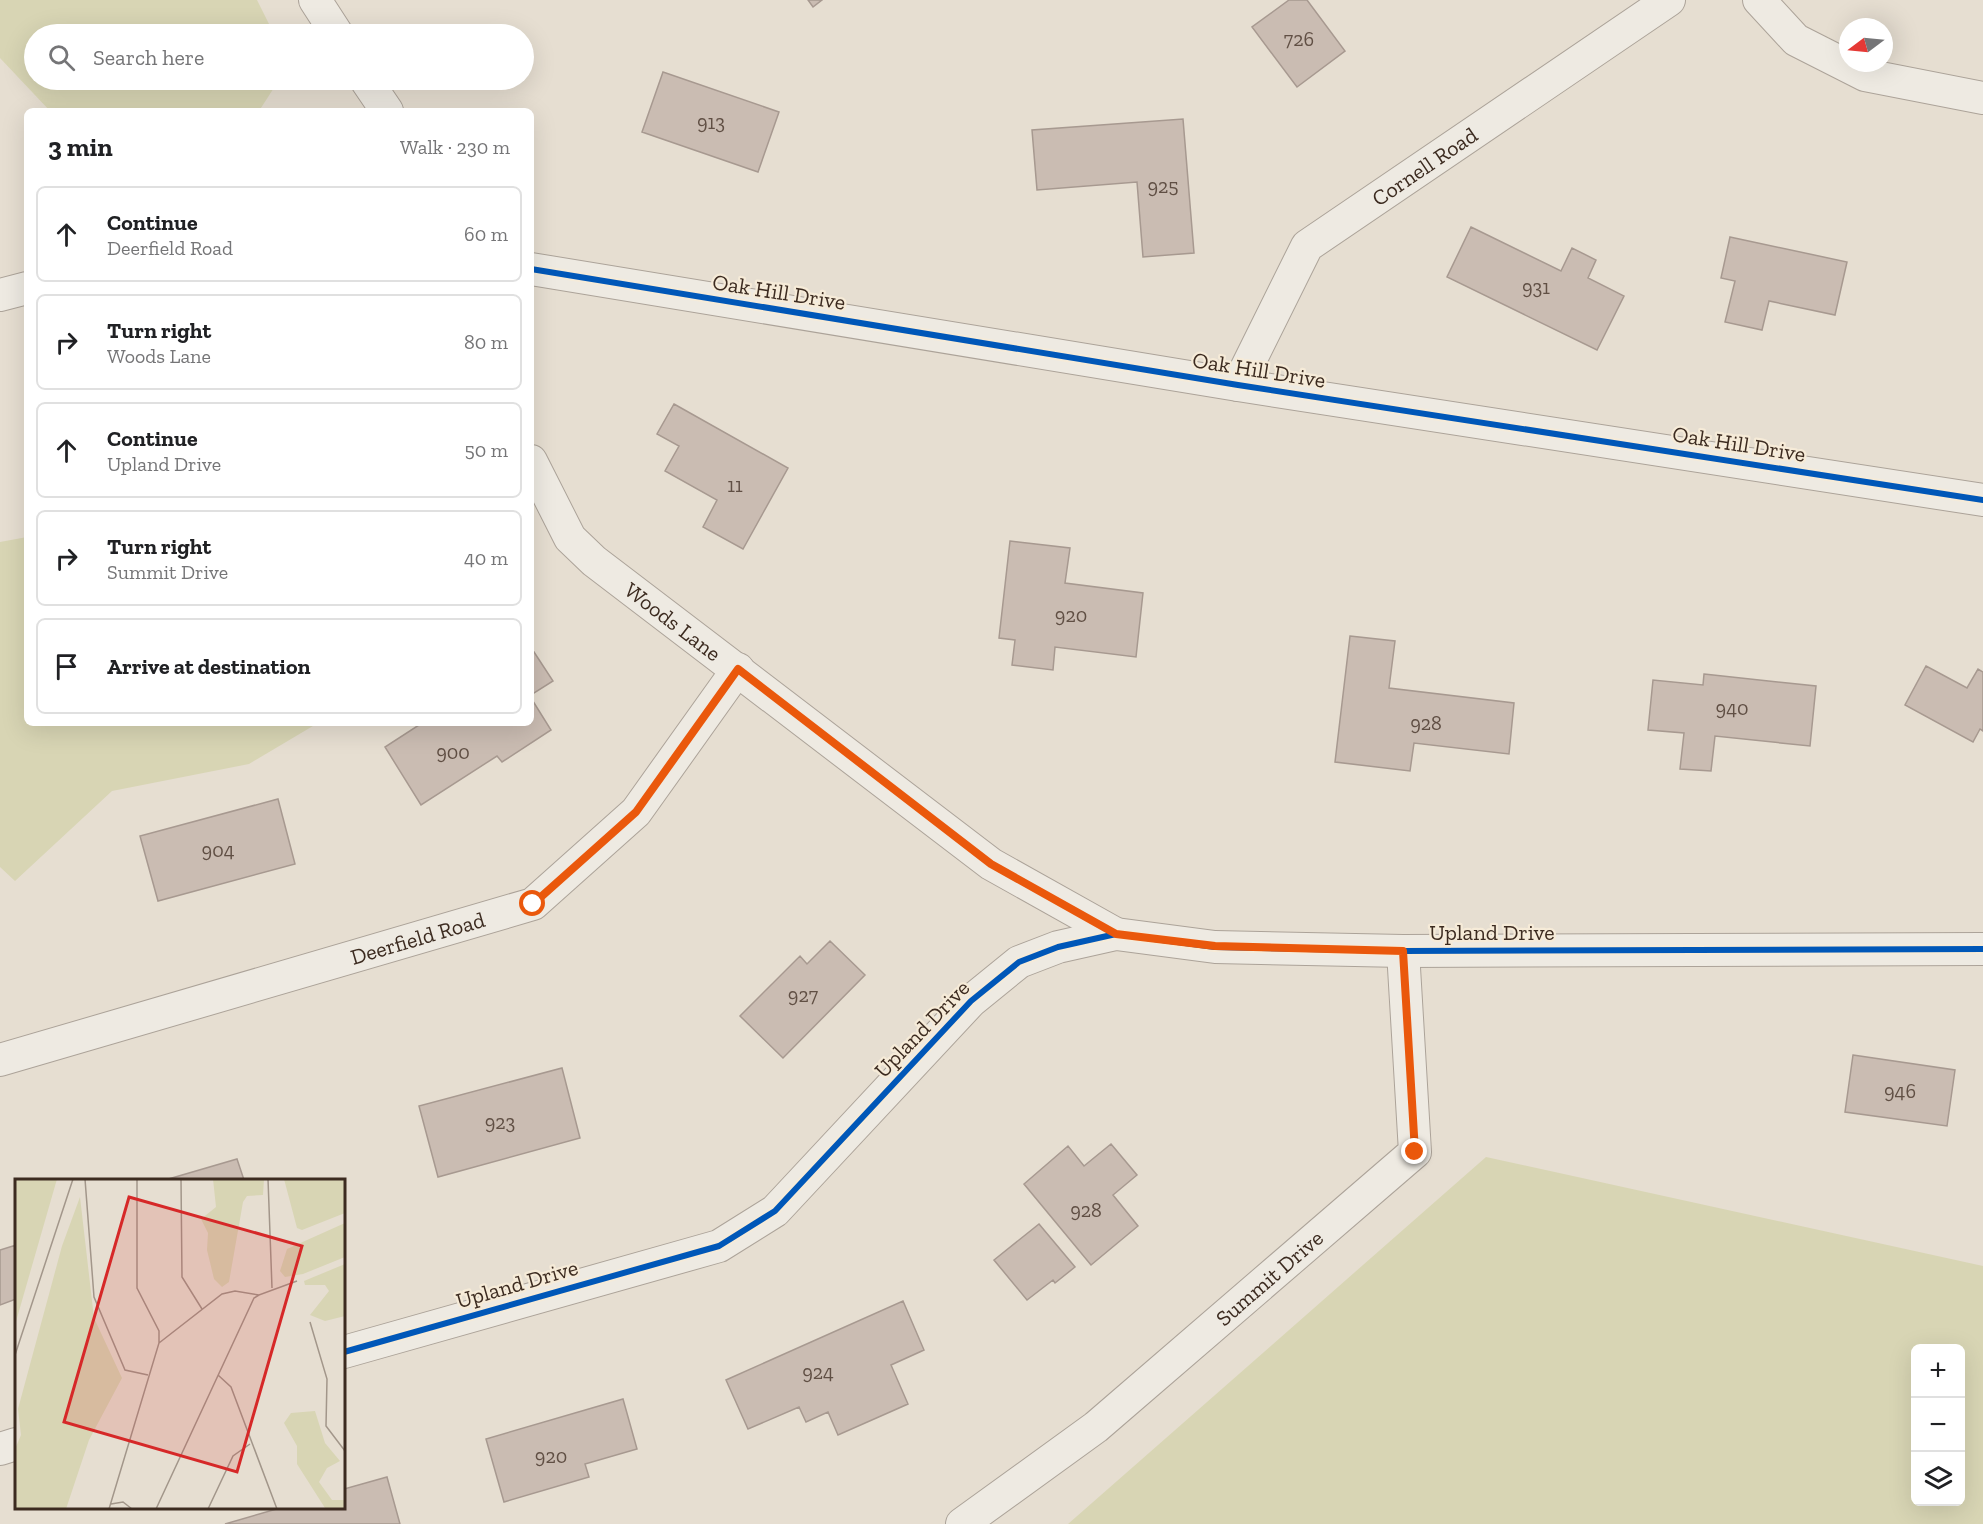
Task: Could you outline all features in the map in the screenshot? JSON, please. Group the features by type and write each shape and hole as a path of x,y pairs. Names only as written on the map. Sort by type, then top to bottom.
{"street":[{"path":"315,0 331,24"},
{"name":"Cornell Road","path":"1238,385 1307,246 1669,0"},
{"path":"1759,0 1796,40 1865,75 1983,98"},
{"path":"373,90 385,108"},
{"name":"Oak Hill Drive","path":"534,269 1238,385 1983,500"},
{"path":"0,295 24,289"},
{"name":"Woods Lane","path":"534,467 570,538 594,561 991,864 1116,934"},
{"name":"Deerfield Road","path":"0,1060 533,904 636,812 738,669"},
{"name":"Upland Drive","path":"345,1352 719,1246 775,1211 971,1001 1019,962 1058,947 1116,934 1215,946 1403,951 1983,949"},
{"name":"Summit Drive","path":"962,1524 1096,1427 1415,1152 1403,951"},
{"path":"0,1449 15,1444"}],"shaded area":[{"path":"0,0 257,0 269,24 24,24 24,83 0,58"},
{"path":"30,90 273,90 261,108 47,108"},
{"path":"24,538 24,726 313,726 249,764 112,791 15,881 0,867 0,542"},
{"path":"1486,1157 1983,1266 1983,1524 1068,1524"}],"building":[{"path":"808,0 822,0 813,7"},
{"path":"1289,0 1307,0 1345,51 1297,87 1252,27"},
{"path":"663,72 779,112 758,172 642,132"},
{"path":"1183,119 1194,253 1143,257 1137,182 1037,190 1032,130"},
{"path":"1471,227 1561,271 1572,248 1596,260 1588,278 1624,296 1597,350 1447,277"},
{"path":"1730,237 1847,262 1835,315 1769,301 1762,330 1725,322 1735,281 1721,278"},
{"path":"674,404 788,468 743,549 703,527 717,500 665,471 679,446 657,434"},
{"path":"1010,541 1070,548 1065,583 1143,593 1136,657 1055,647 1053,670 1012,665 1015,640 999,638"},
{"path":"1350,636 1395,641 1389,688 1514,703 1509,754 1414,743 1410,771 1335,762"},
{"path":"534,652 553,681 534,693"},
{"path":"1926,666 1967,688 1978,669 1983,672 1983,731 1980,729 1973,742 1905,705"},
{"path":"1704,674 1816,686 1810,746 1715,736 1711,771 1680,769 1684,733 1648,730 1653,680 1703,685"},
{"path":"534,703 551,730 502,762 497,756 421,805 385,747 417,726 534,726"},
{"path":"278,799 295,864 158,901 140,836"},
{"path":"830,941 865,975 783,1058 740,1016 800,956 807,964"},
{"path":"1853,1055 1955,1070 1947,1126 1845,1112"},
{"path":"562,1068 580,1138 438,1177 419,1106"},
{"path":"1111,1144 1137,1175 1113,1195 1138,1226 1091,1265 1024,1184 1068,1146 1084,1166"},
{"path":"237,1159 244,1179 168,1179"},
{"path":"1039,1224 1075,1267 1055,1283 1053,1280 1027,1300 994,1260"},
{"path":"15,1245 15,1299 0,1305 0,1250"},
{"path":"903,1301 924,1350 891,1365 908,1404 838,1435 828,1412 806,1422 799,1407 748,1429 726,1380"},
{"path":"623,1399 637,1449 585,1464 589,1477 504,1502 486,1439"},
{"path":"387,1477 400,1524 225,1524 277,1509 345,1509 345,1489"}],"cycle path":[{"path":"534,269 1238,385 1983,500"},
{"path":"345,1352 719,1246 775,1211 971,1001 1019,962 1058,947 1116,934 1215,947 1403,951 1983,949"}],"route":[{"path":"533,904 636,812 738,669 991,864 1116,934 1215,946 1403,951 1415,1152"}]}
